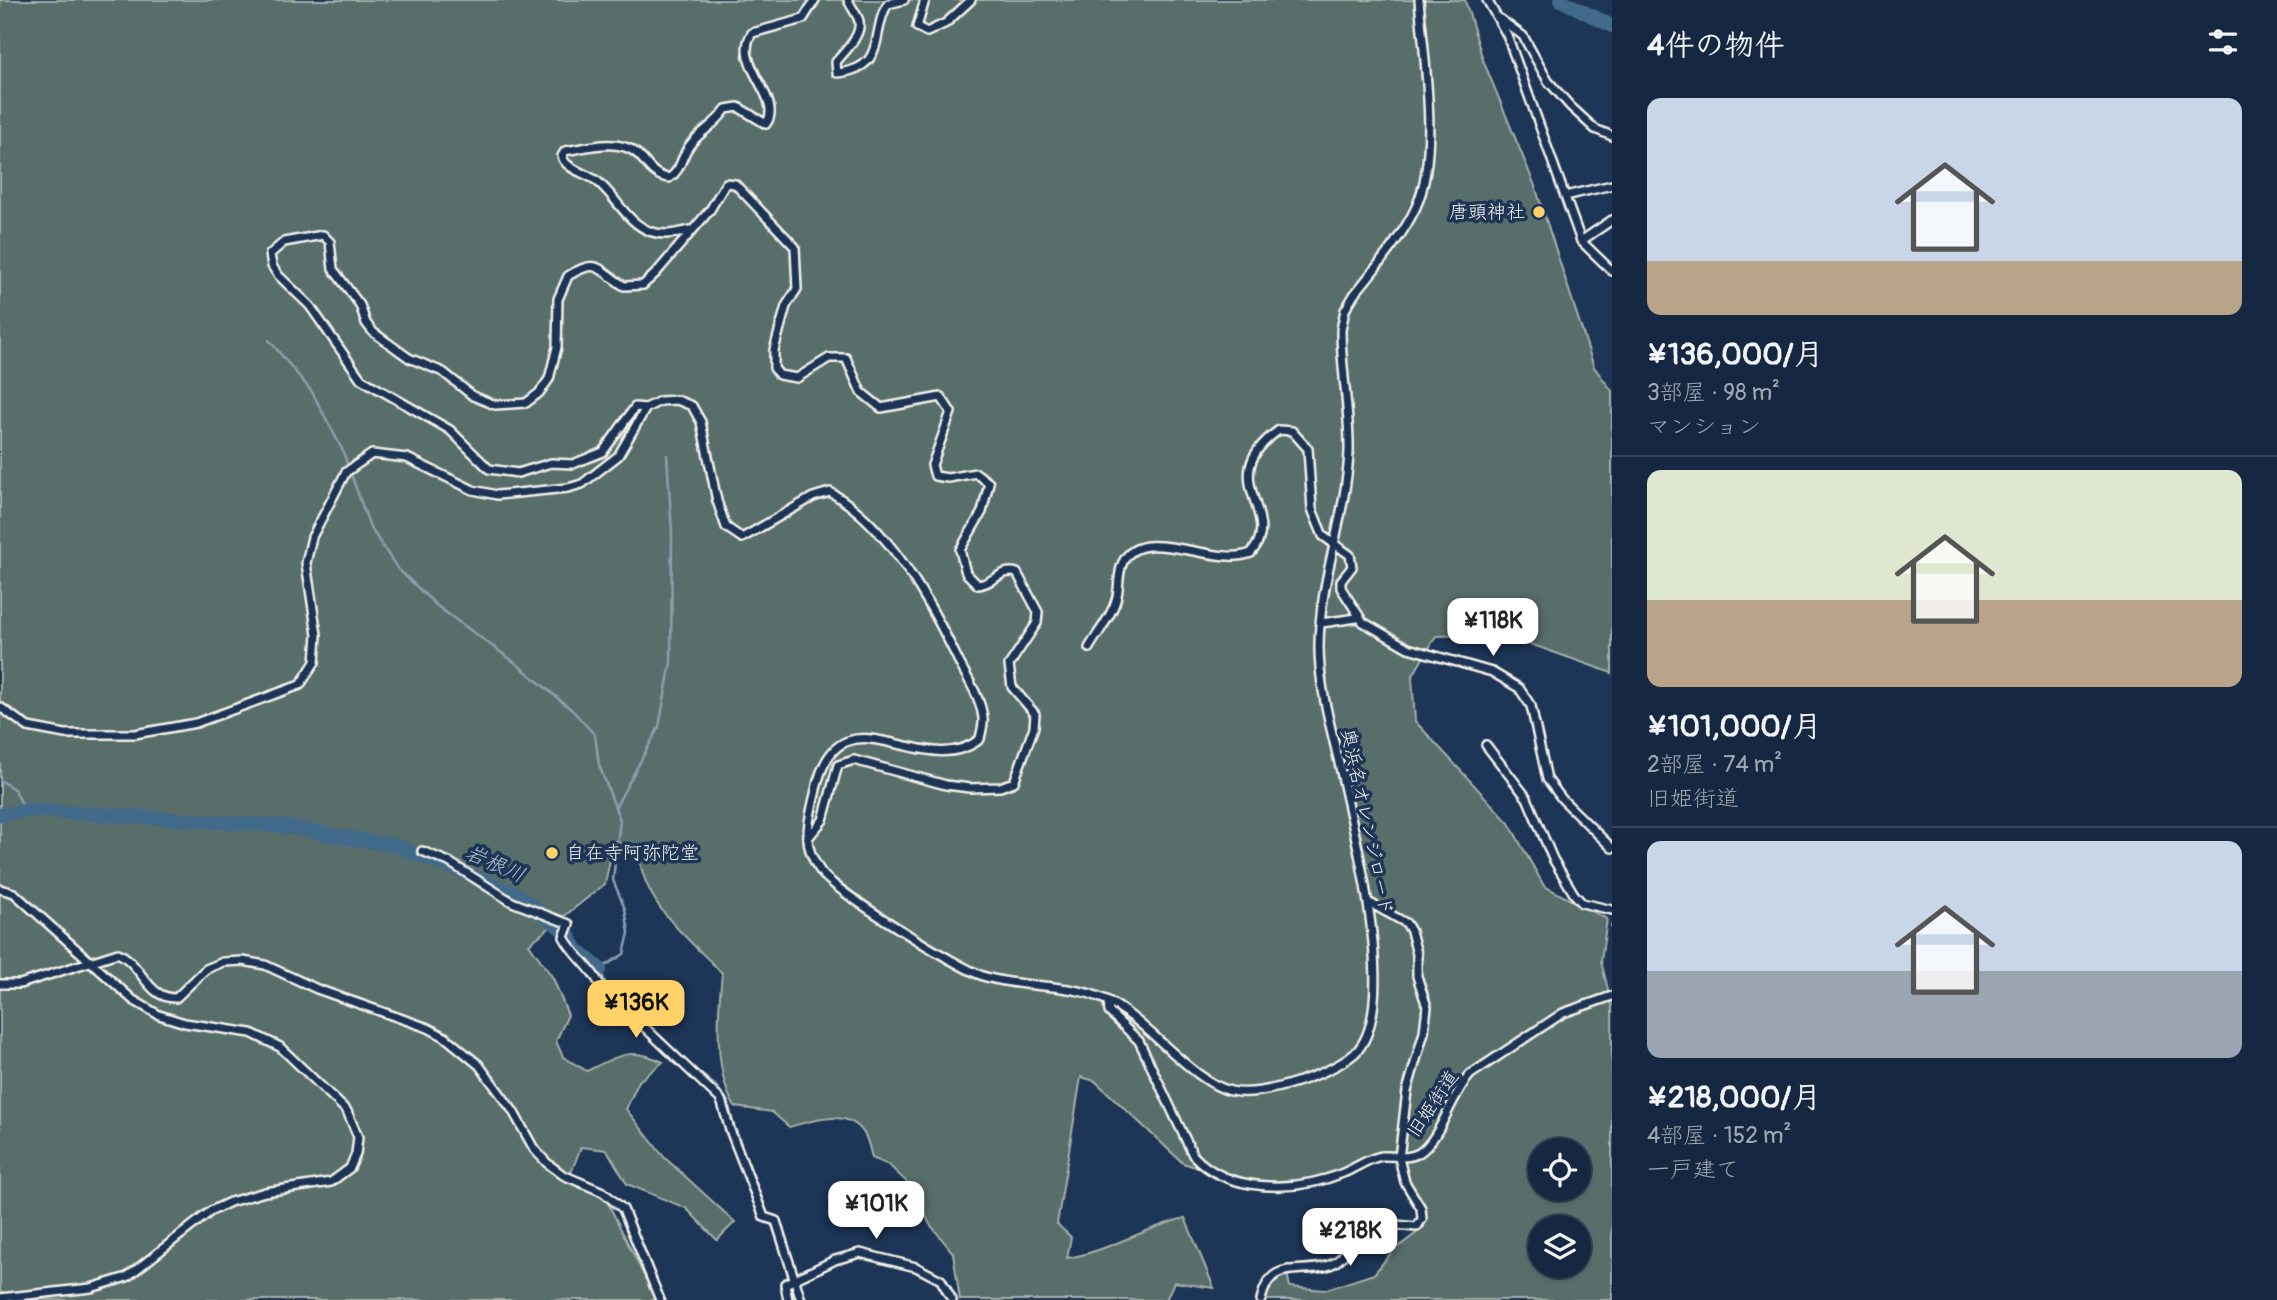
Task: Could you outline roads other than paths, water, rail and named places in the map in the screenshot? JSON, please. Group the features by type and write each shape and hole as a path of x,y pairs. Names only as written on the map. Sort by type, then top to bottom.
{"street":[{"path":"691,230 675,234 654,233 641,226 599,182 566,164 562,156 565,151 596,146 621,146 636,153 652,170 669,177 676,173 687,147 701,132 710,129 726,109 738,107 766,124 770,119 770,108 746,54 746,41 752,33 803,19 815,0"},
{"path":"848,0 859,21 858,30 853,41 836,62 837,73 866,61 879,42 883,11 888,4 905,0"},
{"path":"925,0 917,27 927,32 946,23 971,0"},
{"name":"奥浜名オレンジロード","path":"808,838 816,864 834,886 972,971 996,980 1084,992 1108,1001 1203,1077 1226,1091 1253,1094 1312,1075 1354,1054 1364,1041 1371,1025 1373,957 1370,903 1320,672 1321,624 1349,452 1341,353 1341,330 1345,310 1415,208 1425,175 1426,97 1419,0"},
{"path":"1487,0 1500,18 1581,241 1612,271"},
{"path":"1500,18 1523,36 1548,81 1570,106 1595,129 1612,136"},
{"path":"726,183 735,184 794,247 797,289 786,306 775,349 775,368 779,375 797,378 829,358 846,358 862,392 881,408 941,397 951,412 932,465 934,476 948,478 976,473 989,483 982,512 961,546 961,561 966,573 978,585 986,585 1004,572 1017,573 1038,612 1037,623 1009,665 1012,687 1035,714 1034,727 1014,782 992,788 946,785 854,760 838,765 823,820 808,838 818,775 829,751 844,742 862,738 950,754 965,751 980,739 984,721 980,704 937,616 910,573 847,502 830,492 813,497 742,538 726,527 717,500 701,422 692,406 677,400 660,401 646,408 635,407 603,452 573,464 551,463 518,473 489,469 450,430 361,379 310,306 278,275 272,266 270,254 284,242 323,235 330,242 333,269 360,305 366,323 373,332 409,358 443,372 473,396 495,405 513,406 526,403 539,393 549,379 557,347 558,299 568,276 591,264 600,267 624,286 643,285 656,274 710,210 726,183"},
{"path":"1565,196 1612,185"},
{"path":"1581,241 1612,220"},
{"path":"0,707 28,727 65,734 135,734 197,723 300,685 315,662 317,635 306,563 312,537 346,472 372,454 407,458 473,490 497,495 568,488 582,484 618,456 646,408"},
{"path":"1089,648 1112,610 1123,563 1134,549 1151,544 1219,557 1241,557 1256,547 1260,521 1248,466 1252,454 1279,430 1299,435 1308,449 1312,509 1323,536 1344,548 1352,560 1352,567 1341,581 1340,588 1357,618 1408,648 1492,672 1519,688 1531,706 1546,779 1562,799 1612,848"},
{"path":"1321,624 1357,618"},
{"path":"1486,745 1527,798 1553,859 1574,894 1582,903 1612,910"},
{"path":"422,851 449,862 512,902 569,924 564,937 570,949 593,971 600,985 721,1100 764,1217 776,1221 801,1300"},
{"path":"0,889 14,893 133,999 159,1015 185,1023 251,1032 280,1047 347,1111 356,1126 356,1154 350,1168 331,1182 265,1192 230,1202 211,1211 140,1269 111,1283 0,1298"},
{"path":"1261,1300 1267,1281 1274,1276 1294,1267 1329,1265 1346,1253 1363,1231 1371,1227 1421,1225 1421,1208 1402,1174 1399,1158 1407,1091 1424,1032 1427,1007 1417,976 1417,954 1411,931 1406,923 1370,903"},
{"path":"0,984 20,984 118,953 126,957 151,989 169,998 183,994 191,981 206,969 223,962 265,965 317,989 407,1020 445,1037 479,1065 513,1111 534,1149 547,1163 617,1202 626,1217 660,1300"},
{"name":"旧姫街道","path":"1108,1001 1109,1012 1139,1041 1193,1155 1204,1168 1233,1182 1265,1185 1297,1184 1341,1174 1382,1156 1399,1158 1418,1154 1429,1142 1459,1087 1471,1074 1563,1013 1612,996"},
{"path":"788,1300 785,1284 835,1260 860,1253 916,1267 941,1280 952,1300"}],"waterway":[{"path":"1561,0 1612,26"},
{"path":"269,340 312,392 342,449 370,527 397,568 437,606 517,664 572,710 595,735 599,765 620,820 613,880 625,909 629,933 624,954 600,969 605,982 639,1018"},
{"path":"616,806 659,727 671,662 672,533 667,455"},
{"path":"0,780 15,790 25,811"},
{"name":"岩根川","path":"0,815 30,810 282,826 400,847 517,894 568,934 577,950 600,969"},
{"name":"岩根川","path":"687,1063 716,1086 728,1101 733,1123 769,1217"},
{"name":"岩根川","path":"771,1223 780,1246"},
{"name":"岩根川","path":"782,1252 794,1300"}],"place":[{"name":"唐頭神社","path":"1539,212"},
{"name":"自在寺阿弥陀堂","path":"552,853"}]}
